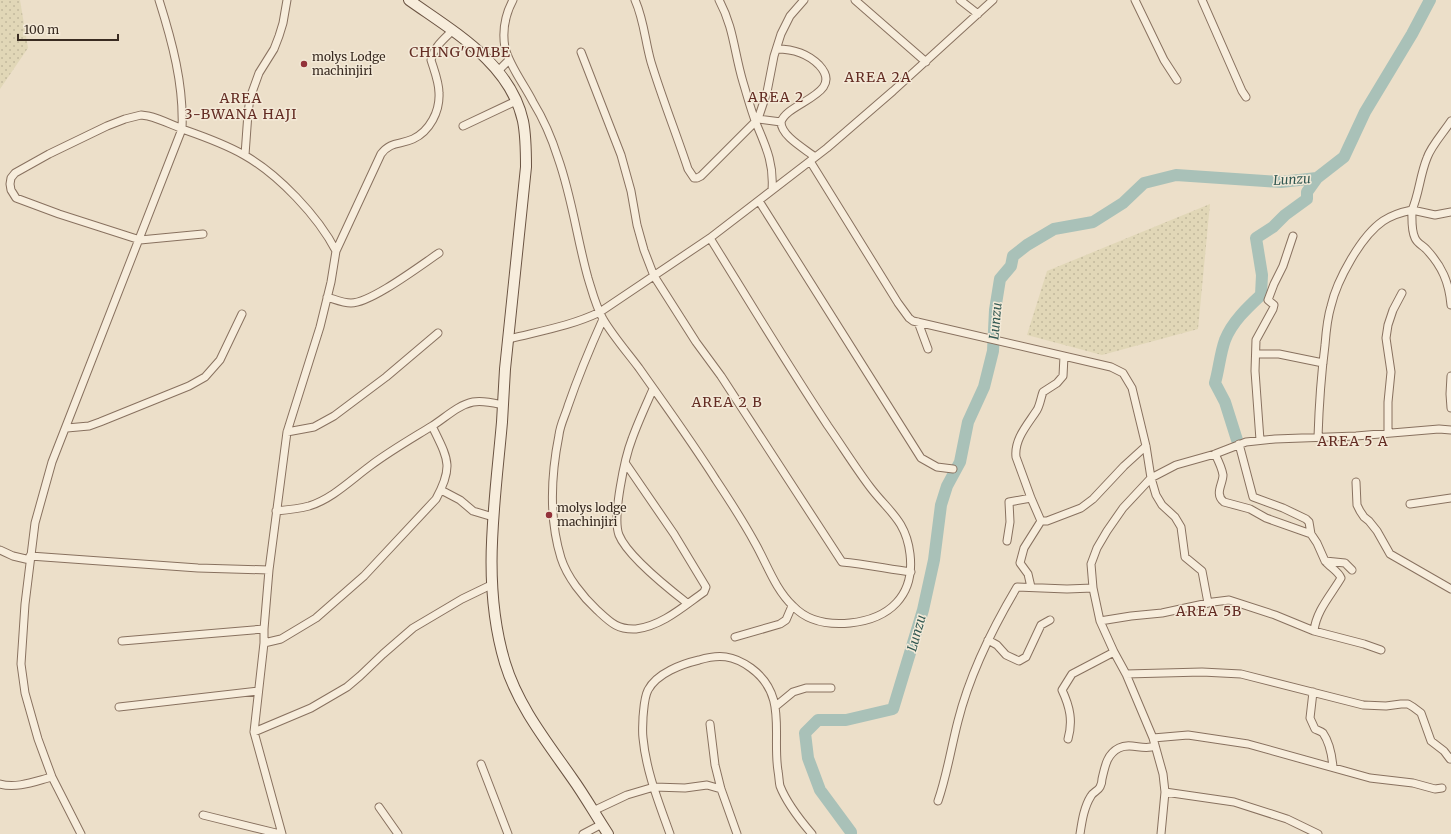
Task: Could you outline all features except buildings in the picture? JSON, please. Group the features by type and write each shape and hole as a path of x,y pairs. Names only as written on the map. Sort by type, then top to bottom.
{"main road":[{"path":"409,0 473,46 498,70 509,86 523,120 526,141 526,166 505,370 490,558 491,585 501,646 506,665 522,701 545,740 608,834"}],"street":[{"path":"81,834 52,777 38,739 25,693 21,664 30,558 35,523 52,462 140,240 182,129 181,92 168,30 159,0"},
{"path":"245,155 250,98 259,73 274,49 279,36 287,0"},
{"path":"513,0 507,12 504,27 504,44 509,60 544,123 560,164 582,257 601,316 723,491 750,533 778,589 792,606 801,614 816,621 839,624 872,619 899,600 907,588 911,572 910,552 900,521 871,488 823,419 710,238"},
{"path":"635,0 639,8 650,59 657,81 688,169 694,178 701,176 757,120 769,84 777,49 786,22 804,0"},
{"path":"719,0 730,22 739,67 772,169 772,190"},
{"path":"855,0 926,62"},
{"path":"960,0 978,14"},
{"path":"509,339 601,316 654,276 710,238 864,118 993,0"},
{"path":"1135,0 1164,60 1177,80"},
{"path":"1202,0 1239,85 1246,97"},
{"path":"203,815 281,834 254,732 264,643 269,570 287,432 314,348 327,297 336,251 381,154 386,147 412,139 421,134 433,119 439,102 439,92 431,60 432,55 435,48 452,30"},
{"path":"777,49 802,53 819,66 824,74 825,80 821,90 785,114 781,122 783,131 812,159 909,318 918,322 1111,367 1123,373 1132,388 1146,446 1151,478 1158,500 1175,517 1181,527 1185,557 1202,571 1208,603"},
{"path":"581,52 621,155 631,191 642,244 654,276 842,562 865,564 891,570 911,572"},
{"path":"498,70 509,60"},
{"path":"463,126 516,101"},
{"path":"203,234 140,240 59,214 16,198 11,190 11,178 16,173 49,154 107,126 125,118 141,115 148,116 217,141 245,155 274,175 322,228 336,251"},
{"path":"757,120 781,122"},
{"path":"1451,121 1427,156 1412,210 1412,227 1414,238 1425,248 1442,269 1449,286 1451,305"},
{"path":"759,201 921,458 937,467 953,469"},
{"path":"1318,437 1323,363 1330,306 1336,290 1357,250 1365,239 1383,221 1391,216 1412,210 1436,215 1451,212"},
{"path":"1260,440 1255,371 1256,340 1274,307 1274,305 1268,300 1283,266 1293,236"},
{"path":"327,297 351,303 360,301 392,284 439,253"},
{"path":"1388,433 1388,402 1391,372 1386,338 1388,324 1393,310 1402,293"},
{"path":"66,428 89,426 100,422 189,386 205,377 220,360 242,314"},
{"path":"601,316 559,433 554,467 552,500 555,533 562,559 575,582 591,604 614,626 628,629 638,629 650,626 671,616 704,592 706,587 674,534 626,464"},
{"path":"918,322 928,349"},
{"path":"287,432 314,428 334,416 386,377 438,333"},
{"path":"1256,354 1279,354 1323,363"},
{"path":"1041,521 1016,457 1017,444 1025,426 1030,422 1038,408 1043,392 1057,383 1063,376 1064,356"},
{"path":"1451,376 1451,408"},
{"path":"653,389 632,439 617,506 617,526 619,535 624,544 637,559 669,589 687,603"},
{"path":"276,511 296,509 320,501 354,480 370,466 406,441 462,406 478,401 503,405"},
{"path":"264,643 281,639 296,631 322,612 364,576 436,499 447,475 448,465 443,448 432,426"},
{"path":"1161,834 1165,792 1163,774 1154,742 1126,674 1100,621 1093,588 1091,564 1101,540 1123,508 1151,478 1176,465 1215,454 1239,444 1260,440 1356,436 1439,429 1451,430"},
{"path":"1239,444 1252,497 1283,508 1306,519 1309,522 1311,534 1317,542 1325,561 1340,575 1341,578 1323,605 1315,624 1314,631"},
{"path":"1041,521 1047,521 1081,508 1093,499 1124,466 1146,446"},
{"path":"1215,454 1223,474 1219,495 1221,500 1250,509 1266,518 1311,534"},
{"path":"1356,482 1357,504 1360,511 1364,518 1369,521 1377,531 1390,554 1451,589"},
{"path":"441,490 460,500 473,511 493,517"},
{"path":"1007,541 1010,522 1009,502 1031,498"},
{"path":"1410,504 1451,498"},
{"path":"1031,587 1028,574 1020,563 1024,548 1041,521"},
{"path":"0,550 13,556 30,558 198,568 269,570"},
{"path":"1325,561 1345,563 1352,570"},
{"path":"254,732 311,708 347,688 413,628 462,599 491,585"},
{"path":"938,801 943,786 958,720 970,683 996,622 1017,587 1067,589 1093,588"},
{"path":"1100,621 1162,613 1229,600 1275,615 1314,631 1381,650"},
{"path":"735,637 780,624 786,620 792,606"},
{"path":"988,640 997,645 1006,655 1019,661 1026,657 1041,625 1050,620"},
{"path":"122,641 264,629"},
{"path":"1068,739 1071,729 1071,716 1062,690 1072,674 1114,652"},
{"path":"670,834 654,787 642,737 645,698 648,690 654,682 663,675 690,662 711,656 725,656 746,664 759,674 770,690 776,706 777,764 780,785 790,805 812,834"},
{"path":"1126,674 1202,672 1241,674 1363,705 1386,706 1401,704 1413,707 1421,713 1431,741 1444,751 1450,759 1451,758"},
{"path":"776,706 793,692 806,688 831,688"},
{"path":"120,707 258,691"},
{"path":"1313,692 1310,718 1315,729 1322,732 1325,737 1332,754 1332,767"},
{"path":"710,724 715,765 721,789 737,834"},
{"path":"1080,834 1087,806 1092,795 1100,788 1107,760 1112,752 1127,745 1149,748 1154,742 1188,735 1248,744 1370,778 1413,783 1435,789 1442,788"},
{"path":"481,764 508,834"},
{"path":"0,784 6,786 21,784 52,777"},
{"path":"593,811 627,795 654,787 685,788 707,785 721,789"},
{"path":"1165,792 1234,802 1287,819 1318,834"},
{"path":"379,807 398,834"},
{"path":"583,834 602,824"}],"shaded area":[{"path":"0,0 20,0 28,48 0,89"},
{"path":"1210,204 1198,329 1102,355 1027,335 1047,271"}],"waterway":[{"name":"Lunzu","path":"851,834 820,790 808,758 805,733 818,720 846,720 893,709 923,610 934,560 941,505 947,486 960,462 968,422 984,387 993,351 995,310 1000,279 1011,266 1013,256 1027,245 1054,229 1093,222 1123,203 1144,183 1176,175 1281,182 1317,178 1344,157 1365,112 1412,34 1430,0"},
{"path":"1237,440 1225,402 1215,383 1222,351 1228,333 1240,316 1261,295 1262,275 1256,238 1273,227 1285,215 1307,199 1307,192 1317,178"}],"place":[{"name":"molys Lodge machinjiri","path":"304,64"},
{"name":"molys lodge machinjiri","path":"549,515"}],"district":[{"name":"CHING'OMBE","path":"460,52"},
{"name":"AREA 2A","path":"878,77"},
{"name":"AREA 2","path":"776,97"},
{"name":"AREA 3-BWANA HAJI","path":"241,106"},
{"name":"AREA 2 B","path":"727,402"},
{"name":"AREA 5 A","path":"1353,441"},
{"name":"AREA 5B","path":"1209,611"}]}
